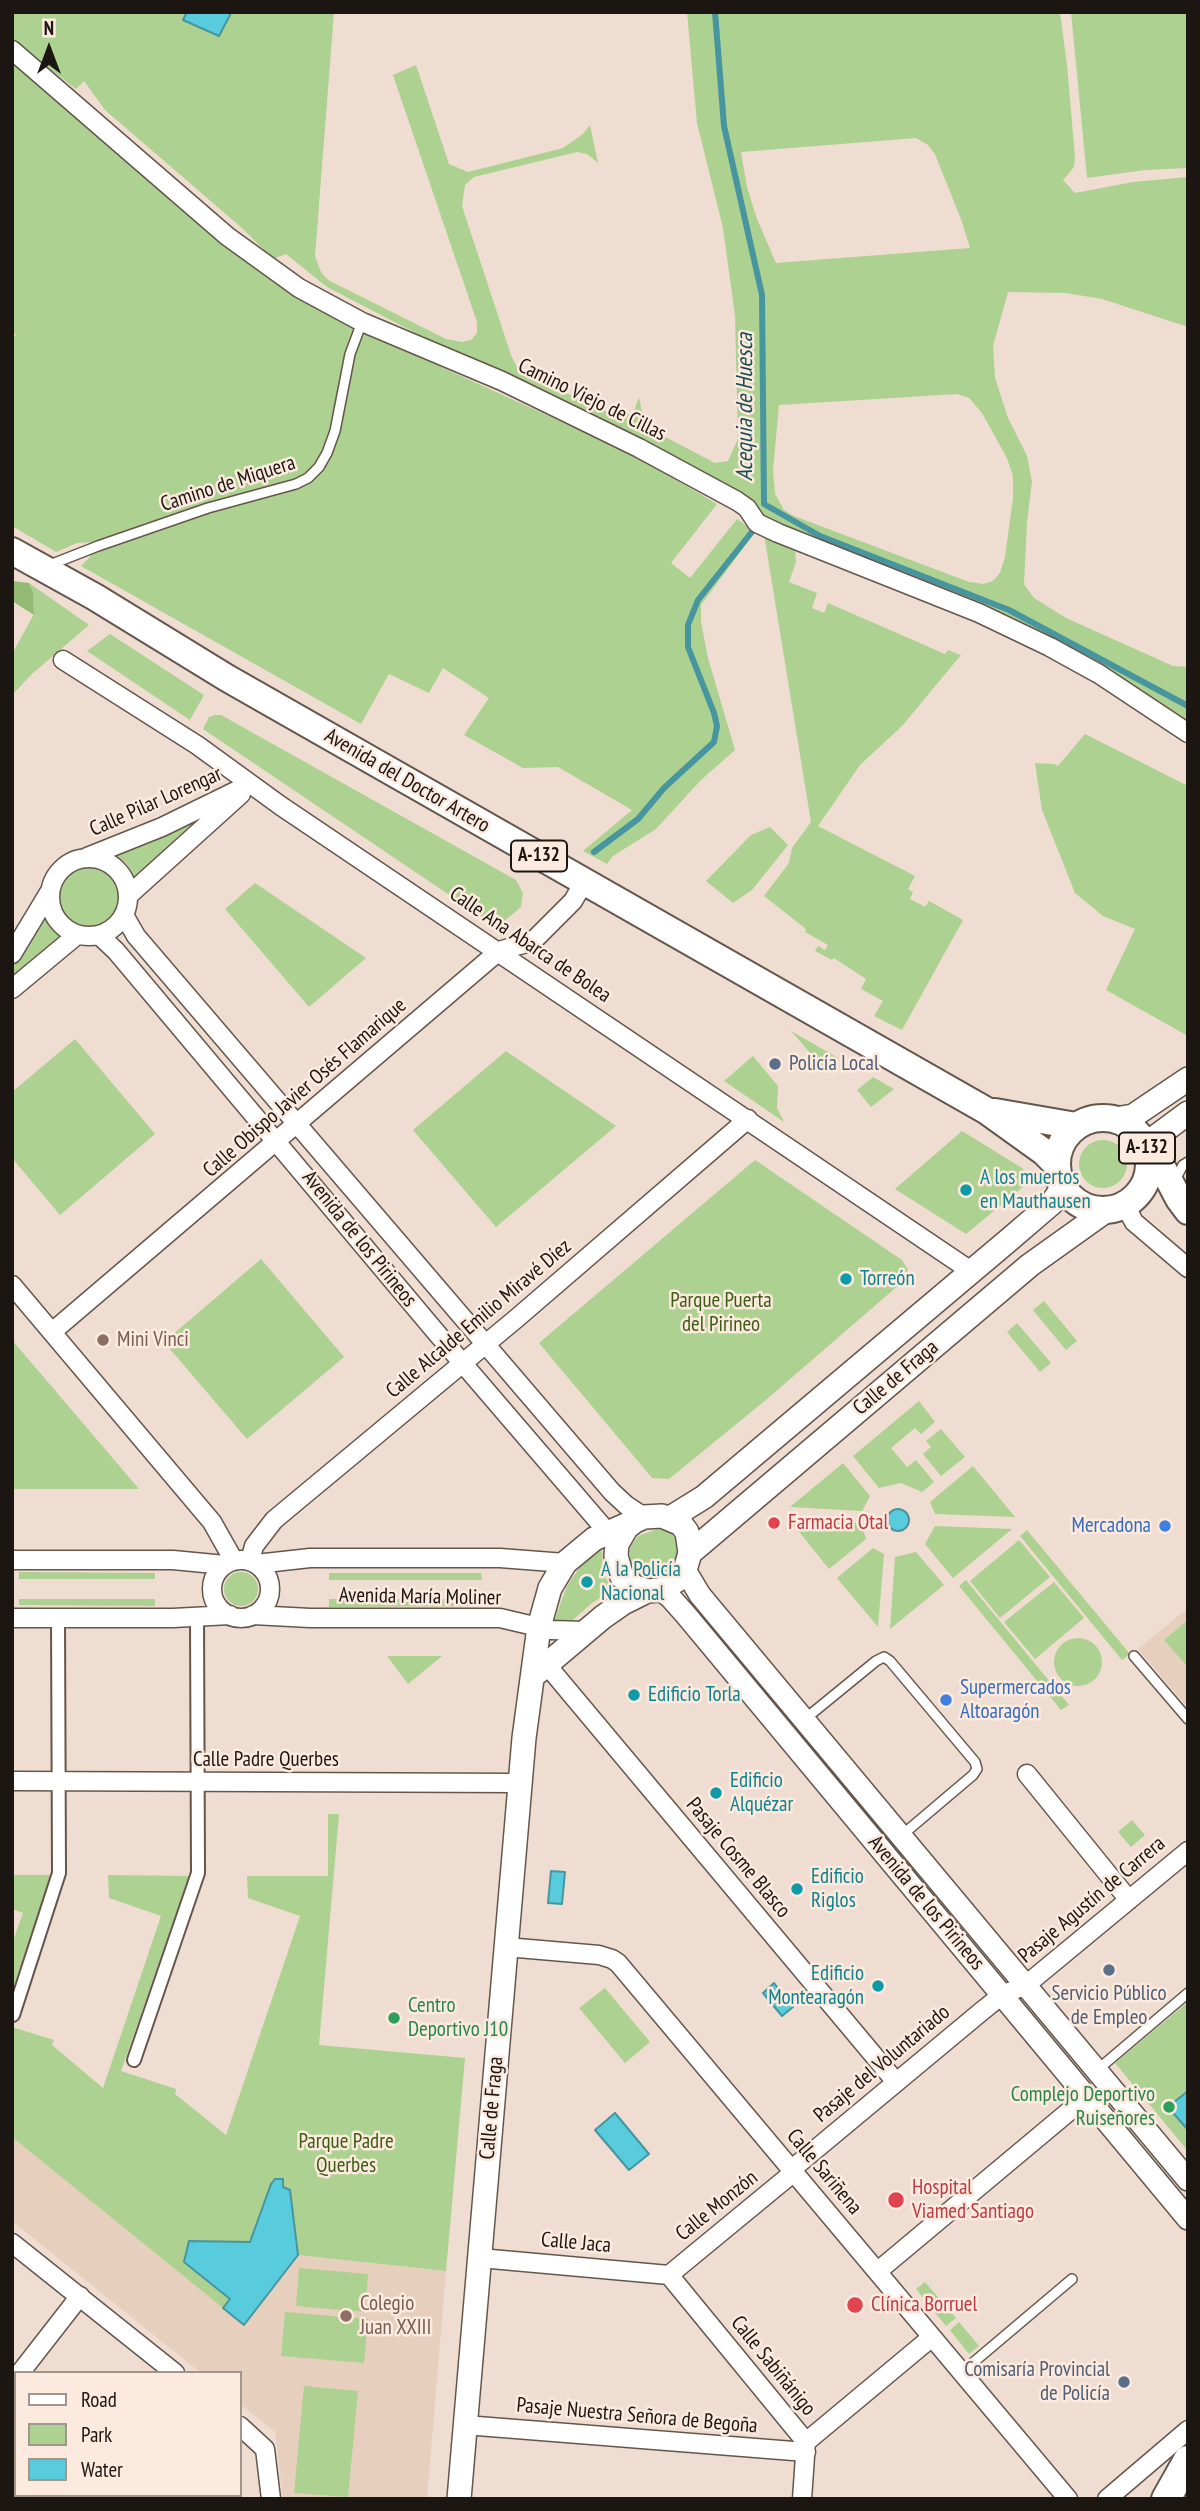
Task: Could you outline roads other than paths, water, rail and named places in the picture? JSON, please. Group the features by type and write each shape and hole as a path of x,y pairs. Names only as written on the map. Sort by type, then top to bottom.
{"highway":[{"path":"1166,2499 1188,2460"}],"main road":[{"name":"Avenida del Doctor Artero","path":"12,551 227,678 987,1111 1044,1152 1060,1176"},
{"path":"1115,1119 1132,1116 1188,1079"},
{"name":"Avenida del Doctor Artero","path":"987,1111 1076,1126"},
{"path":"1147,1147 1188,1113"},
{"name":"A-132","path":"1076,1126 1088,1120 1102,1118 1128,1124 1138,1133 1162,1167 1188,1210"},
{"path":"1060,1176 1059,1150 1076,1126"},
{"name":"A-132","path":"1122,1205 1148,1177 1150,1164 1147,1147"},
{"name":"A-132","path":"1060,1176 1074,1200 1089,1208 1163,1205 1188,1216"},
{"name":"Calle de Fraga","path":"670,1518 704,1497 1052,1203 1060,1176"},
{"name":"Calle de Fraga","path":"688,1561 1030,1265 1122,1205"},
{"path":"539,1670 623,1603 653,1591 676,1581 688,1561 687,1532 681,1524 670,1518 640,1519 613,1538 622,1577 635,1587 653,1591"},
{"name":"Calle de Fraga","path":"459,2499 520,1783 539,1670 539,1627 550,1588 565,1563 578,1550 613,1538"}],"street":[{"name":"Camino Viejo de Cillas","path":"12,50 227,236 299,288 362,322 502,381 639,448 737,501 747,508 757,523 978,613 1050,647 1099,674 1188,733"},
{"name":"Calle Ana Abarca de Bolea","path":"63,660 197,744 250,784 971,1271"},
{"name":"Calle Pilar Lorengar","path":"83,858 162,827 250,784"},
{"name":"Calle Pilar Lorengar","path":"129,895 227,808 250,784"},
{"path":"12,954 50,891 54,879 61,869 71,862 94,858 114,866 122,874 129,895 124,915 114,928 99,935 77,934 65,928 55,918 50,905 50,891"},
{"name":"Calle Obispo Javier Osés Flamarique","path":"52,1332 499,951 533,941 573,901 584,882"},
{"name":"Avenida de los Pirineos","path":"124,915 136,936 612,1492 640,1519"},
{"path":"12,989 77,934"},
{"name":"Avenida de los Pirineos","path":"99,935 117,951 613,1538"},
{"name":"Calle Alcalde Emilio Miravé Díez","path":"242,1563 274,1520 748,1119"},
{"path":"1122,1205 1134,1222 1188,1268"},
{"path":"12,1285 212,1522 242,1563 266,1575 270,1590 265,1605 253,1615 237,1617 12,1618"},
{"name":"Avenida María Moliner","path":"12,1560 242,1563 310,1558 500,1558 565,1563"},
{"name":"Avenida de los Pirineos","path":"688,1561 700,1595 1188,2180"},
{"path":"230,1615 217,1605 212,1590 216,1575 242,1563"},
{"name":"Avenida de los Pirineos","path":"653,1591 670,1597 686,1615 1188,2219"},
{"name":"Avenida María Moliner","path":"253,1615 310,1618 500,1618 562,1631 586,1631"},
{"path":"13,2015 59,1873 58,1618"},
{"path":"134,2060 198,1873 197,1618"},
{"name":"Pasaje Cosme Blasco","path":"539,1670 896,2082"},
{"path":"1027,1774 1129,1899"},
{"name":"Calle Padre Querbes","path":"12,1781 520,1783"},
{"name":"Pasaje Agustín de Carrera","path":"1002,1995 1026,1985 1188,1850"},
{"name":"Calle Sariñena","path":"506,1947 599,1955 618,1963 1068,2499"},
{"name":"Pasaje del Voluntariado","path":"793,2171 1002,1995"},
{"path":"878,2271 1079,2103"},
{"name":"Calle Monzón","path":"668,2274 793,2171"},
{"path":"12,2243 172,2371"},
{"name":"Calle Jaca","path":"480,2258 668,2274"},
{"name":"Calle Sabiñánigo","path":"668,2274 806,2447"},
{"path":"22,2371 80,2297"},
{"path":"802,2499 806,2447 932,2337"},
{"name":"Pasaje Nuestra Señora de Begoña","path":"465,2425 806,2447"},
{"path":"242,2428 265,2449 271,2499"},
{"path":"1107,2499 1188,2430"}],"lane":[{"name":"Camino de Miquera","path":"43,568 98,545 308,478 319,467 335,431 350,354 362,322"},
{"path":"1172,1187 1177,1175 1188,1162"},
{"path":"1135,1656 1188,1719"},
{"path":"804,1719 884,1657 975,1762 977,1769 973,1776 901,1836"},
{"path":"1096,2071 1188,1993"},
{"path":"962,2372 1072,2279"}],"water":[{"path":"187,12 231,13 219,36 183,20"},
{"path":"898,1509 906,1512 909,1520 906,1528 898,1531 890,1528 887,1520 890,1512"},
{"path":"551,1871 565,1872 562,1904 548,1903"},
{"path":"774,1983 793,2007 782,2016 763,1993"},
{"path":"1188,2091 1188,2130 1168,2107"},
{"path":"615,2113 649,2154 629,2170 595,2130"},
{"path":"275,2179 283,2179 283,2187 290,2190 298,2255 244,2325 223,2308 230,2299 184,2262 189,2241 250,2242"}],"waterway":[{"name":"Acequia de Huesca","path":"715,12 724,126 762,295 764,504 820,536 1009,610 1188,706"},
{"name":"Acequia de Huesca","path":"594,852 638,819 664,788 714,742 717,726 688,647 688,625 698,600 755,528"}],"place":[{"name":"Policía Local","path":"775,1064"},
{"name":"A los muertos en Mauthausen","path":"966,1190"},
{"name":"Torreón","path":"846,1279"},
{"name":"Mini Vinci","path":"103,1340"},
{"name":"Farmacia Otal","path":"774,1523"},
{"name":"Mercadona","path":"1165,1526"},
{"name":"A la Policía Nacional","path":"587,1582"},
{"name":"Edificio Torla","path":"634,1695"},
{"name":"Supermercados Altoaragón","path":"946,1700"},
{"name":"Edificio Alquézar","path":"716,1793"},
{"name":"Edificio Riglos","path":"797,1889"},
{"name":"Servicio Público de Empleo","path":"1109,1970"},
{"name":"Edificio Montearagón","path":"878,1986"},
{"name":"Centro Deportivo J10","path":"394,2018"},
{"name":"Complejo Deportivo Ruiseñores","path":"1169,2107"},
{"name":"Hospital Viamed Santiago","path":"896,2200"},
{"name":"Clínica Borruel","path":"855,2305"},
{"name":"Colegio Juan XXIII","path":"346,2316"},
{"name":"Comisaría Provincial de Policía","path":"1124,2382"}],"park label":[{"name":"Parque Puerta del Pirineo","path":"721,1313"},
{"name":"Parque Padre Querbes","path":"346,2154"}]}
